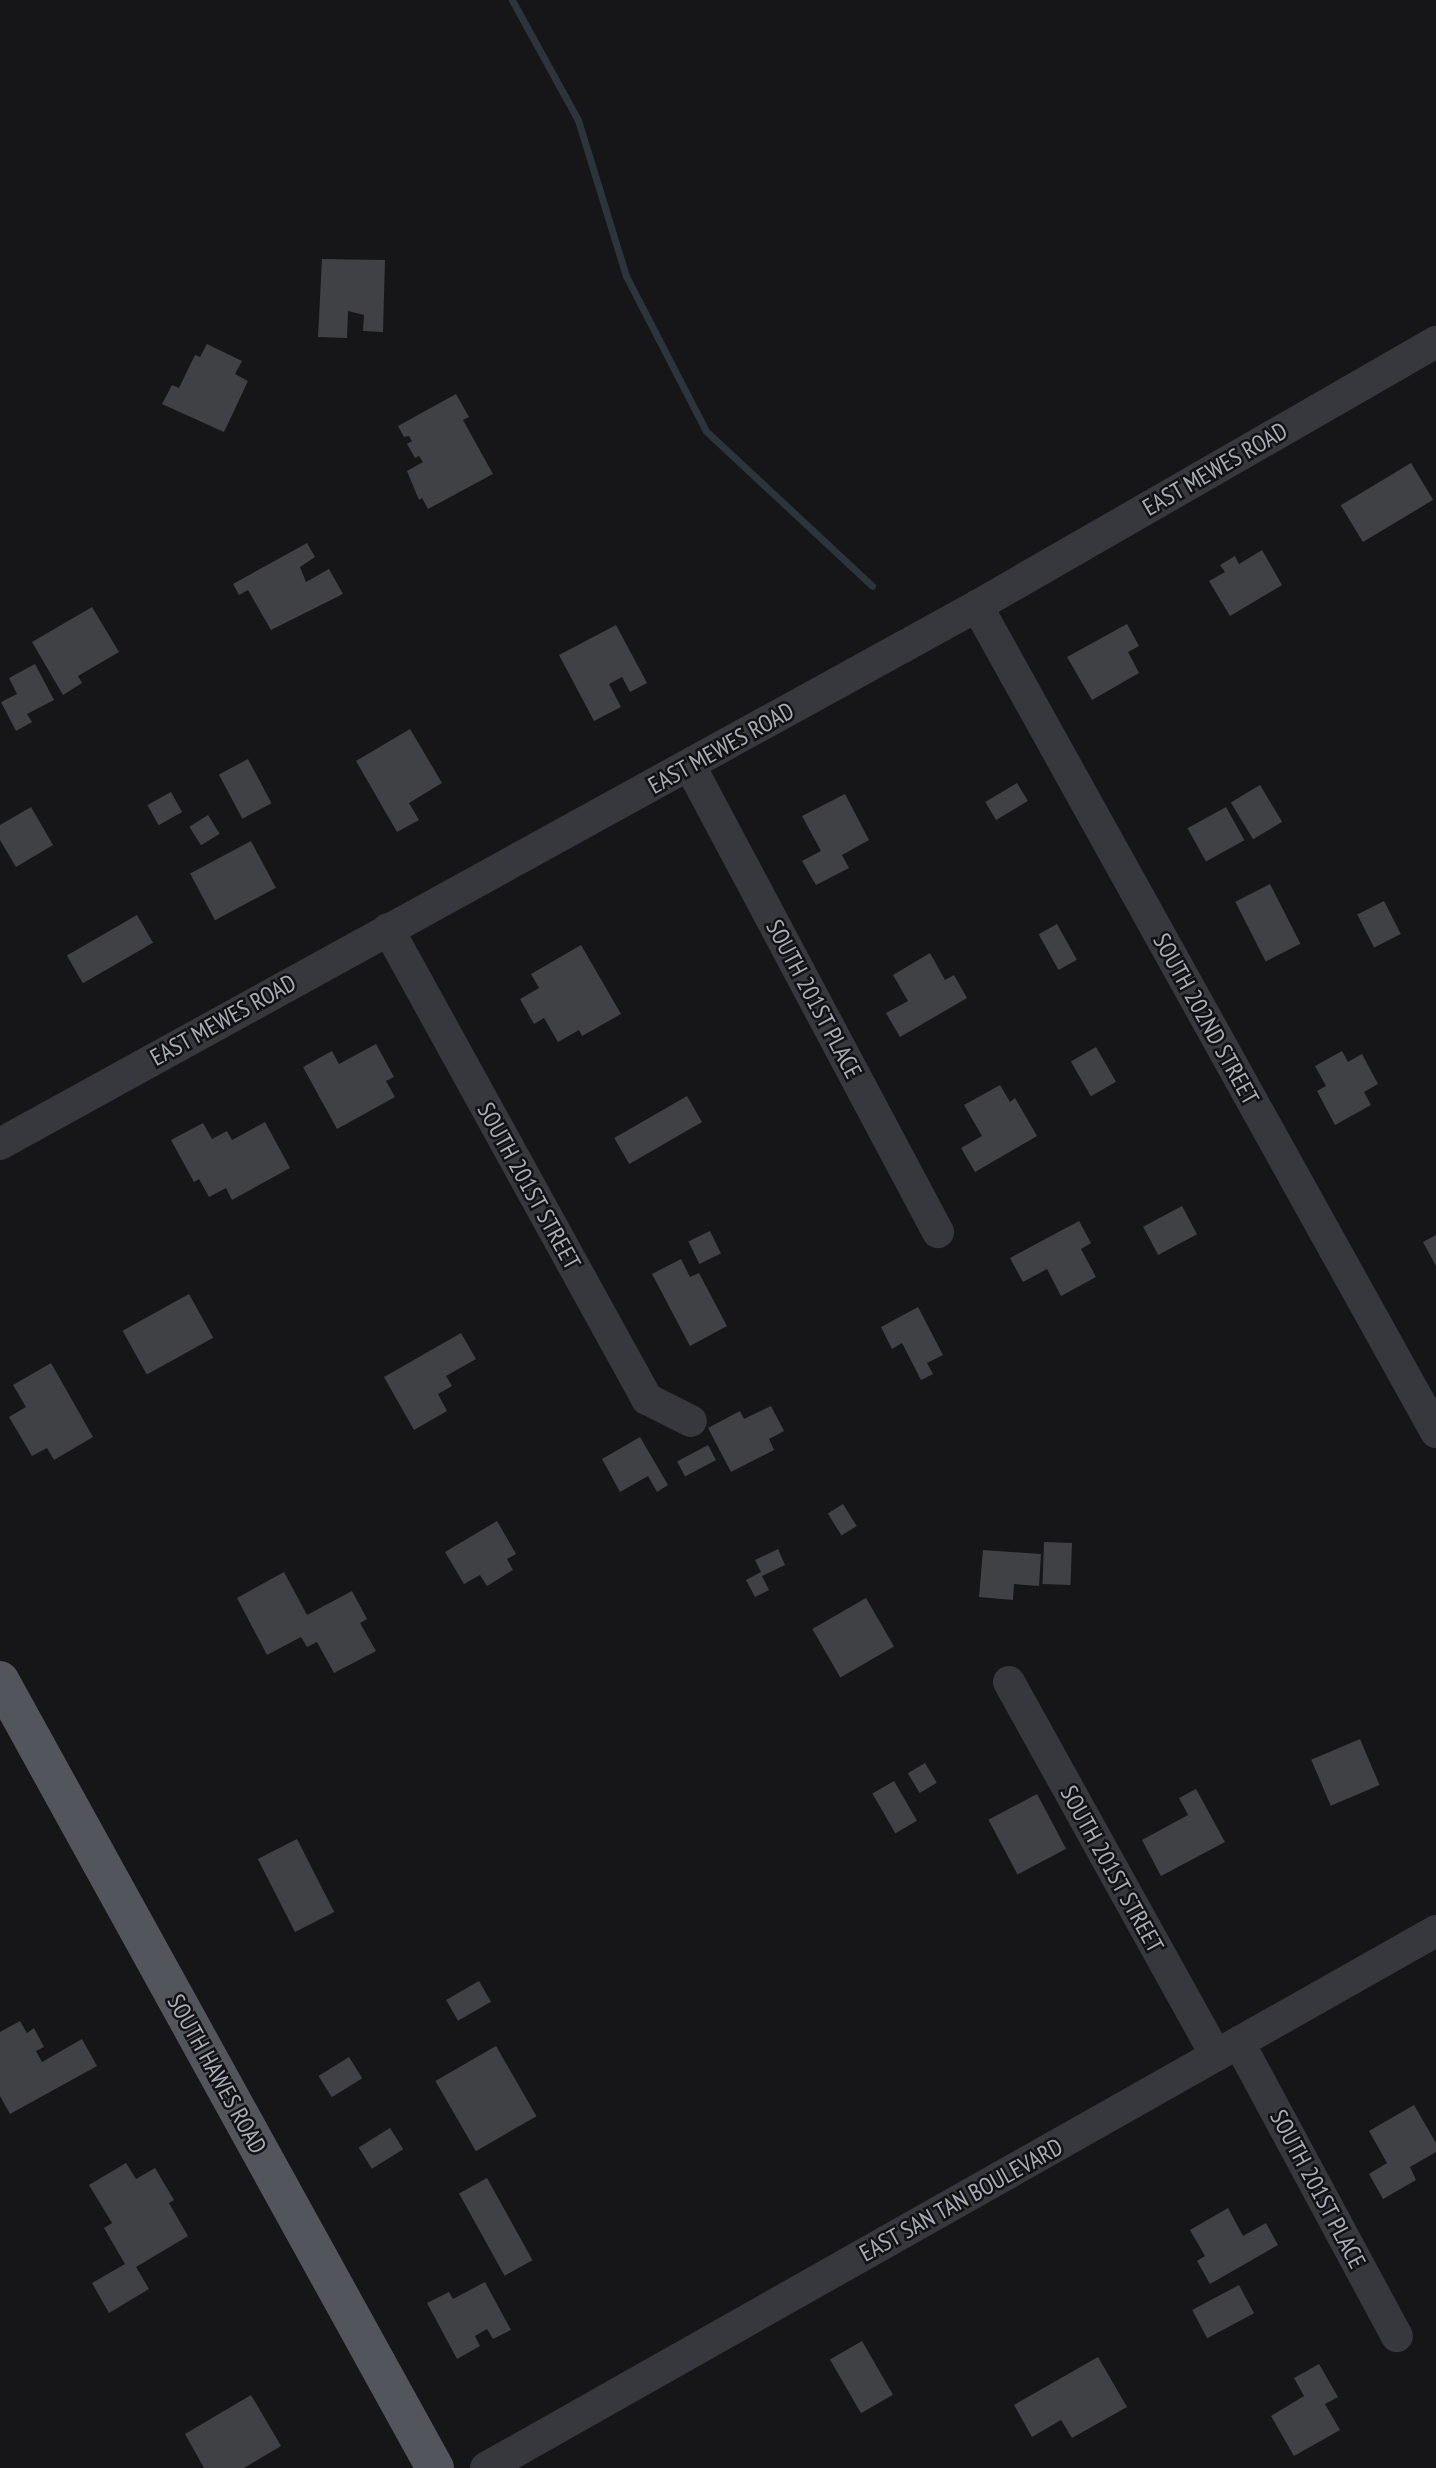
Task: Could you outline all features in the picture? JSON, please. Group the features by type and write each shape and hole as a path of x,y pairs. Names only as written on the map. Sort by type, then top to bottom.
{"main road":[{"name":"SOUTH HAWES ROAD","path":"0,1680 435,2468"}],"street":[{"name":"EAST MEWES ROAD","path":"0,1144 977,606 1436,342"},
{"name":"SOUTH 202ND STREET","path":"977,606 1436,1432"},
{"name":"SOUTH 201ST PLACE","path":"690,766 938,1232"},
{"name":"SOUTH 201ST STREET","path":"388,929 647,1399 691,1421"},
{"name":"SOUTH 201ST STREET","path":"1009,1682 1227,2049"},
{"name":"EAST SAN TAN BOULEVARD","path":"486,2468 1436,1931"},
{"name":"SOUTH 201ST PLACE","path":"1227,2049 1397,2336"}],"building":[{"path":"322,259 385,260 383,332 363,331 364,315 348,311 347,338 318,337"},
{"path":"207,344 242,361 235,374 248,381 224,432 162,404 172,385 179,388 195,355 200,357"},
{"path":"456,394 469,417 463,420 493,474 428,509 422,498 419,500 407,471 423,462 419,456 415,458 407,444 412,441 409,436 404,437 398,426"},
{"path":"1411,463 1433,500 1363,542 1341,505"},
{"path":"307,543 315,557 300,567 306,582 329,569 343,594 271,630 248,590 239,595 233,584"},
{"path":"1262,550 1282,585 1230,616 1209,581 1225,572 1220,565 1235,556 1239,564"},
{"path":"92,607 119,652 78,676 82,683 63,695 32,642"},
{"path":"1127,624 1139,646 1128,652 1139,673 1092,700 1067,657"},
{"path":"616,625 647,683 630,692 622,677 609,684 621,707 594,721 559,655"},
{"path":"35,664 54,700 27,714 32,722 16,731 1,702 17,694 9,678"},
{"path":"410,729 442,783 409,803 419,820 397,832 356,761"},
{"path":"248,759 271,803 242,819 219,774"},
{"path":"1017,783 1028,801 996,820 985,802"},
{"path":"1260,785 1282,822 1253,839 1231,803"},
{"path":"171,792 182,812 159,825 147,805"},
{"path":"845,794 869,840 842,855 849,868 816,885 802,861 821,851 802,816"},
{"path":"31,807 53,845 16,867 0,840 0,825"},
{"path":"1226,807 1244,840 1206,862 1188,828"},
{"path":"208,815 220,834 201,845 189,827"},
{"path":"251,841 276,888 215,920 190,873"},
{"path":"1270,884 1300,944 1266,961 1235,902"},
{"path":"1384,901 1401,934 1374,948 1357,915"},
{"path":"137,915 153,943 83,983 67,956"},
{"path":"1057,924 1077,960 1059,970 1039,934"},
{"path":"581,945 621,1014 582,1036 579,1030 558,1042 544,1018 534,1024 520,999 539,988 531,974"},
{"path":"930,953 945,980 954,975 967,998 900,1037 886,1013 908,1001 893,975"},
{"path":"376,1044 394,1077 386,1081 395,1097 337,1129 303,1067 332,1051 339,1064"},
{"path":"1096,1047 1116,1082 1091,1096 1071,1062"},
{"path":"1342,1051 1348,1062 1362,1054 1378,1084 1364,1092 1371,1105 1335,1125 1317,1091 1326,1086 1315,1066"},
{"path":"1000,1085 1010,1102 1015,1098 1037,1136 975,1172 961,1148 982,1136 964,1105"},
{"path":"687,1096 702,1122 629,1164 614,1138"},
{"path":"265,1122 290,1168 232,1200 226,1188 209,1197 199,1179 194,1182 171,1140 203,1123 212,1139 227,1131 232,1140"},
{"path":"1182,1206 1197,1234 1158,1255 1143,1227"},
{"path":"1079,1221 1091,1243 1081,1249 1096,1277 1061,1296 1047,1269 1023,1282 1010,1258"},
{"path":"710,1231 721,1253 699,1264 688,1242"},
{"path":"1436,1235 1436,1266 1423,1242"},
{"path":"681,1259 690,1277 699,1273 727,1326 690,1346 652,1274"},
{"path":"189,1294 213,1338 147,1375 123,1331"},
{"path":"918,1307 943,1355 927,1363 933,1374 921,1380 902,1343 892,1349 881,1327"},
{"path":"461,1333 476,1359 446,1376 452,1386 438,1394 447,1411 414,1430 384,1377"},
{"path":"51,1363 93,1437 54,1460 47,1448 32,1456 9,1417 26,1407 13,1385"},
{"path":"771,1406 784,1431 769,1439 774,1450 731,1472 708,1428 740,1411 744,1419"},
{"path":"640,1437 668,1485 657,1492 648,1476 620,1492 602,1459"},
{"path":"708,1445 716,1460 685,1476 677,1461"},
{"path":"843,1504 857,1526 842,1536 828,1514"},
{"path":"497,1521 516,1554 507,1559 513,1570 487,1586 480,1575 464,1584 445,1552"},
{"path":"1044,1542 1072,1543 1071,1585 1043,1584"},
{"path":"778,1549 785,1565 762,1576 769,1590 755,1597 746,1580 761,1572 755,1560"},
{"path":"983,1550 1041,1554 1039,1586 1014,1584 1013,1600 979,1597"},
{"path":"284,1572 307,1615 352,1591 367,1619 360,1623 376,1651 334,1673 317,1642 307,1647 301,1637 267,1655 237,1598"},
{"path":"866,1598 894,1646 840,1677 812,1629"},
{"path":"1360,1739 1380,1785 1331,1806 1311,1760"},
{"path":"925,1763 937,1783 920,1793 908,1773"},
{"path":"894,1781 917,1821 895,1833 872,1794"},
{"path":"1196,1789 1225,1842 1161,1876 1142,1840 1188,1815 1179,1798"},
{"path":"1037,1794 1066,1849 1018,1875 988,1820"},
{"path":"297,1839 334,1912 295,1932 258,1859"},
{"path":"479,1981 491,2002 458,2021 446,2000"},
{"path":"20,2021 27,2033 34,2028 44,2047 36,2051 42,2062 82,2039 97,2066 10,2114 0,2096 0,2032"},
{"path":"496,2046 536,2116 476,2151 435,2081"},
{"path":"349,2057 362,2078 332,2097 318,2076"},
{"path":"1414,2105 1436,2143 1436,2152 1410,2167 1416,2180 1383,2199 1369,2174 1387,2163 1369,2131"},
{"path":"390,2128 403,2149 372,2169 359,2148"},
{"path":"126,2163 136,2179 155,2168 174,2200 169,2203 188,2236 136,2267 149,2289 109,2313 92,2283 125,2264 104,2228 112,2223 89,2185"},
{"path":"487,2178 533,2260 505,2276 459,2194"},
{"path":"1228,2208 1243,2236 1266,2223 1278,2245 1210,2284 1197,2261 1205,2256 1190,2230"},
{"path":"485,2282 511,2330 493,2339 487,2329 475,2336 480,2346 457,2359 427,2303 449,2292 453,2299"},
{"path":"1239,2285 1254,2313 1207,2338 1192,2310"},
{"path":"862,2341 893,2395 861,2413 830,2360"},
{"path":"1098,2357 1127,2407 1072,2438 1061,2420 1032,2437 1014,2405"},
{"path":"1319,2364 1338,2397 1325,2404 1340,2430 1294,2456 1271,2416 1304,2396 1294,2378"},
{"path":"251,2395 281,2446 244,2468 204,2468 185,2434"}],"waterway":[{"path":"512,0 578,120 626,276 706,431 872,586"}]}
